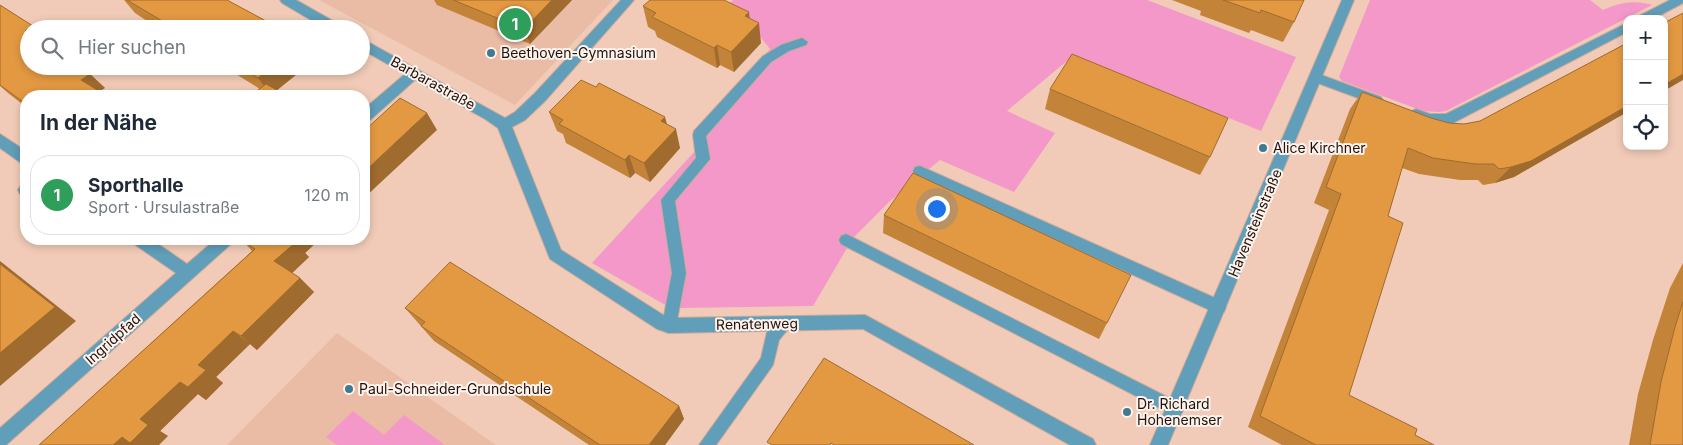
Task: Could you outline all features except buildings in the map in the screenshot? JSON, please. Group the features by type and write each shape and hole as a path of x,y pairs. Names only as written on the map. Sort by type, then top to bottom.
{"street":[{"path":"286,0 320,20"},
{"path":"628,0 540,97 520,116 504,125 555,254 631,304 669,326"},
{"name":"Havensteinstraße","path":"1159,445 1176,409 1348,0"},
{"name":"Barbarastraße","path":"370,48 490,115 504,125"},
{"path":"370,112 414,73"},
{"path":"0,140 20,154"},
{"path":"148,245 188,273"},
{"name":"Ingridpfad","path":"0,439 219,245"},
{"name":"Renatenweg","path":"669,326 865,322 1087,445"}],"lane":[{"path":"1651,15 1680,0"},
{"path":"1404,110 1429,119 1448,119 1623,29"},
{"path":"669,326 679,273 668,200 703,159 699,135 768,58 784,48 802,42"},
{"path":"1316,78 1388,104"},
{"path":"920,171 1219,307"},
{"path":"846,240 1176,409"},
{"path":"707,445 768,360 772,337 786,323"}],"shaded area":[{"name":"Beethoven-Gymnasium","path":"319,0 613,0 515,105 370,27 370,20 356,20"},
{"path":"733,0 1147,0 1296,57 1261,131 1074,55 1007,111 1055,133 1014,192 940,160 889,202 853,238 813,306 680,308 667,306 592,263 697,149 692,136 770,49 751,25 722,11"},
{"path":"1370,0 1590,0 1603,10 1615,5 1628,3 1652,5 1633,15 1623,15 1623,20 1446,111 1423,111 1342,81 1339,77"},
{"name":"Paul-Schneider-Grundschule","path":"337,333 496,445 227,445"},
{"path":"353,411 384,435 404,415 445,445 337,445 326,437"}],"place":[{"name":"Sporthalle","path":"515,24"},
{"name":"Beethoven-Gymnasium","path":"491,53"},
{"name":"Alice Kirchner","path":"1263,148"},
{"name":"Paul-Schneider-Grundschule","path":"349,389"},
{"name":"Dr. Richard Hohenemser","path":"1127,412"}]}
